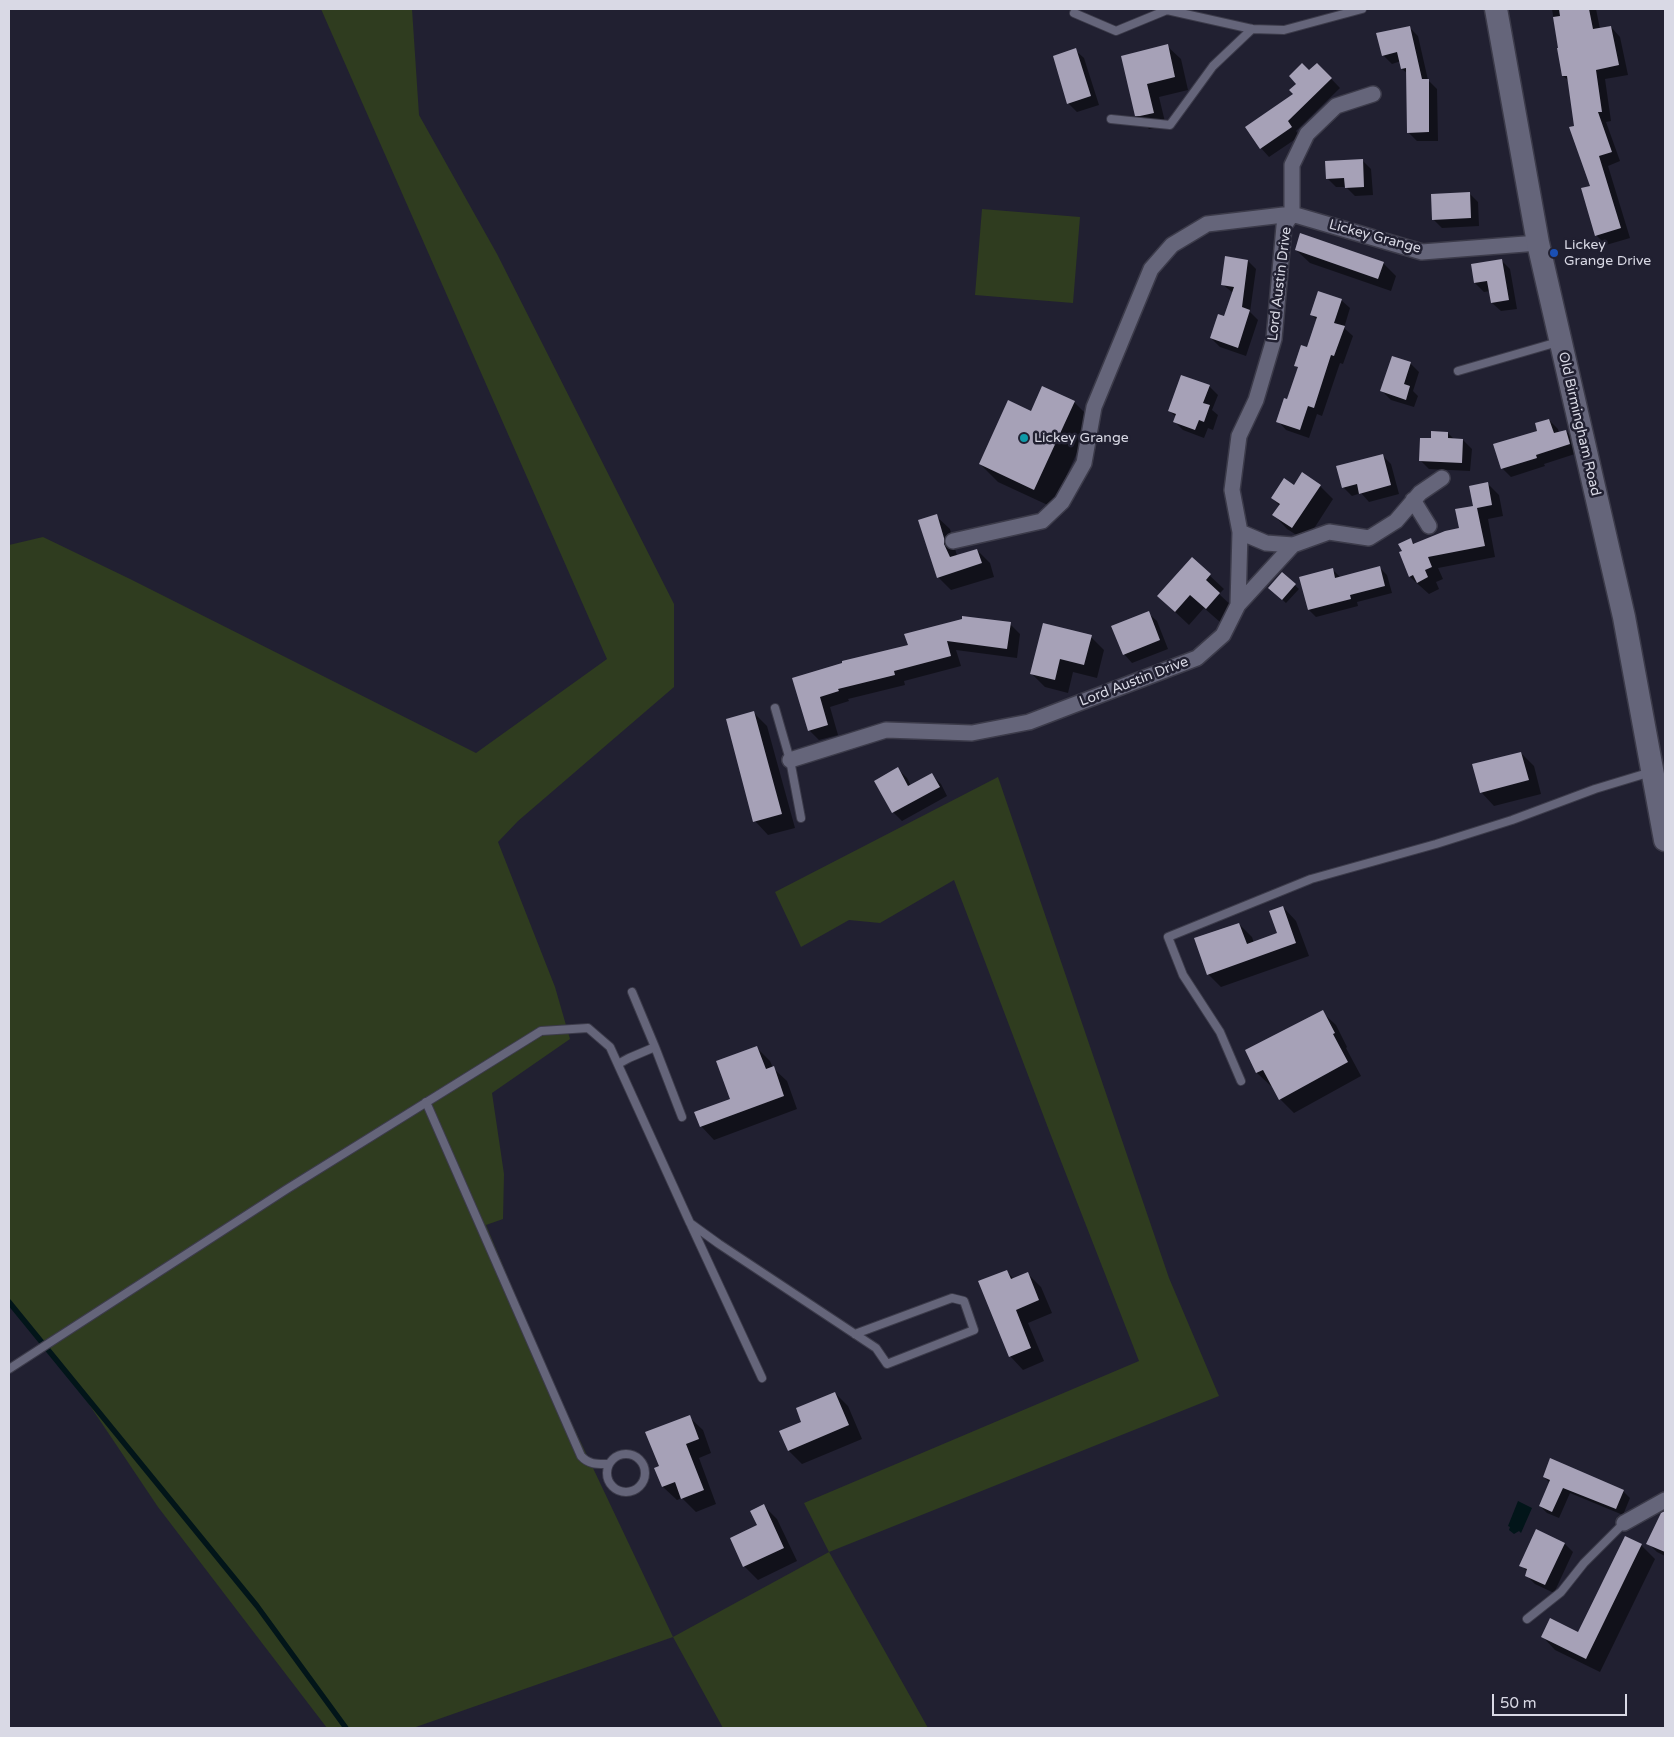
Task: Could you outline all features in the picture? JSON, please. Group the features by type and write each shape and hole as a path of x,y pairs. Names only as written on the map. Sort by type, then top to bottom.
{"main road":[{"name":"Old Birmingham Road","path":"1496,9 1538,243 1624,617 1665,840"}],"street":[{"path":"1292,214 1292,166 1307,134 1336,106 1373,94"},
{"name":"Lickey Grange","path":"953,542 1042,521 1062,502 1084,464 1094,407 1151,269 1172,245 1207,224 1292,214 1422,252 1538,243"},
{"name":"Lord Austin Drive","path":"790,760 886,730 972,733 1029,722 1197,658 1223,635 1238,605 1240,532 1232,490 1239,436 1256,400 1274,339 1284,226 1292,214"},
{"path":"1240,532 1266,543 1293,545 1329,532 1369,538 1396,521 1420,493 1442,478"},
{"path":"1414,500 1429,526"},
{"path":"1238,605 1293,545"},
{"path":"1624,1523 1665,1500"}],"lane":[{"path":"1074,13 1116,31 1167,10 1252,29 1284,30 1362,9"},
{"path":"1111,119 1170,125 1212,66 1252,29"},
{"path":"1458,371 1560,341"},
{"path":"775,708 790,760 801,818"},
{"path":"1241,1081 1220,1032 1183,975 1168,937 1311,879 1436,844 1512,820 1595,789 1652,771"},
{"path":"632,992 656,1047 682,1117"},
{"path":"9,1369 287,1189 541,1031 588,1028 610,1047 762,1378"},
{"path":"618,1064 656,1047"},
{"path":"426,1102 581,1456 586,1462 608,1464"},
{"path":"690,1223 719,1244 876,1348 887,1364 974,1330 964,1301 952,1298 855,1334"},
{"path":"623,1453 635,1455 644,1464 646,1470 643,1482 634,1491 620,1491 614,1488 607,1477 608,1464 612,1459 623,1453"},
{"path":"1527,1619 1562,1592 1584,1563 1624,1523"}],"green space":[{"path":"321,9 412,9 419,115 497,254 674,604 674,687 518,821 498,842 555,987 570,1039 492,1093 504,1174 503,1219 486,1225 547,1371 673,1637 413,1728 327,1728 158,1507 60,1361 9,1302 9,545 43,537 476,753 607,659"},
{"path":"982,209 1080,217 1073,303 975,295"},
{"path":"998,777 1169,1278 1219,1396 829,1552 804,1503 1139,1361 954,880 880,923 849,920 801,947 775,892"},
{"path":"829,1552 928,1728 723,1728 673,1637"}],"shaded area":[{"path":"1518,1501 1532,1508 1521,1533 1519,1531 1514,1534 1509,1530 1510,1527 1508,1526"}],"building":[{"path":"1559,9 1589,9 1593,29 1611,26 1619,65 1596,70 1602,112 1598,112 1612,152 1599,156 1621,228 1595,236 1581,188 1590,186 1569,127 1574,126 1567,76 1562,76 1553,17 1560,16"},
{"path":"1410,26 1422,79 1429,79 1429,132 1407,133 1406,68 1401,69 1397,52 1382,56 1376,33"},
{"path":"1168,44 1175,77 1147,84 1154,113 1135,116 1121,56"},
{"path":"1076,48 1091,96 1067,104 1053,56"},
{"path":"1302,63 1309,70 1317,63 1332,78 1288,121 1292,127 1260,149 1245,127 1293,94 1289,90 1296,84 1289,76"},
{"path":"1363,159 1364,187 1345,188 1344,178 1326,179 1325,161"},
{"path":"1470,192 1471,218 1432,220 1431,194"},
{"path":"1300,233 1384,262 1378,279 1295,250"},
{"path":"1225,256 1248,260 1242,307 1250,310 1238,348 1210,338 1218,314 1224,316 1234,287 1221,285"},
{"path":"1502,259 1509,300 1491,303 1487,281 1474,283 1471,264"},
{"path":"1318,291 1342,299 1334,323 1345,326 1334,356 1331,355 1314,408 1308,406 1300,430 1276,422 1284,398 1287,399 1298,367 1294,366 1301,345 1307,347 1317,317 1310,315"},
{"path":"1392,356 1411,362 1404,384 1410,386 1406,400 1380,391"},
{"path":"1181,375 1210,385 1203,403 1210,405 1204,422 1199,420 1195,430 1173,422 1176,414 1168,411"},
{"name":"Lickey Grange","path":"1042,386 1075,401 1034,490 979,464 1008,400 1031,411"},
{"path":"1549,419 1554,433 1566,430 1570,444 1536,455 1537,458 1501,469 1493,444 1537,431 1535,423"},
{"path":"1431,431 1448,432 1448,438 1463,439 1462,463 1419,461 1420,438 1431,438"},
{"path":"1383,454 1391,485 1359,494 1357,484 1342,488 1336,466"},
{"path":"1302,472 1321,485 1292,528 1272,515 1280,504 1271,498 1284,478 1294,485"},
{"path":"1488,482 1492,505 1477,508 1485,546 1428,557 1432,567 1425,570 1428,577 1417,583 1413,575 1409,577 1399,552 1402,551 1398,544 1411,538 1413,544 1445,531 1459,528 1455,509 1473,506 1469,486"},
{"path":"937,514 944,544 950,557 977,549 982,563 937,578 918,520"},
{"path":"1192,557 1211,574 1206,580 1220,593 1206,609 1190,595 1175,612 1157,596"},
{"path":"1380,566 1385,586 1350,595 1351,599 1308,610 1299,577 1333,568 1335,578"},
{"path":"1282,572 1296,584 1282,600 1268,588"},
{"path":"1149,611 1160,640 1123,655 1111,626"},
{"path":"962,616 1011,622 1007,649 947,641 951,656 894,671 895,675 838,689 839,691 820,697 828,725 808,731 792,678 842,663 842,661 908,645 904,634 962,619"},
{"path":"1043,623 1092,635 1084,665 1060,659 1055,680 1030,674"},
{"path":"754,711 782,814 753,822 726,719"},
{"path":"1521,752 1529,780 1480,793 1472,764"},
{"path":"898,767 908,786 932,773 940,787 892,813 874,781"},
{"path":"1283,906 1296,943 1207,975 1194,938 1239,923 1247,944 1277,933 1269,911"},
{"path":"1323,1010 1348,1062 1279,1100 1263,1070 1256,1073 1245,1050"},
{"path":"757,1046 766,1069 774,1066 784,1096 700,1127 694,1112 730,1099 716,1061"},
{"path":"1007,1270 1011,1279 1028,1272 1039,1300 1016,1310 1031,1348 1009,1357 978,1281"},
{"path":"835,1392 849,1425 788,1451 779,1431 801,1422 796,1408"},
{"path":"690,1415 699,1439 686,1444 704,1490 681,1499 675,1482 662,1487 654,1468 659,1466 645,1432"},
{"path":"1550,1458 1624,1490 1616,1509 1563,1488 1552,1512 1539,1506 1550,1480 1543,1477"},
{"path":"764,1504 784,1548 743,1567 730,1538 757,1525 750,1511"},
{"path":"1665,1511 1665,1552 1646,1544 1661,1513"},
{"path":"1536,1529 1565,1543 1545,1585 1525,1576 1527,1569 1519,1566"},
{"path":"1625,1536 1642,1544 1586,1659 1541,1637 1550,1618 1578,1632"}],"waterway":[{"path":"9,1302 257,1606 346,1728"}],"place":[{"name":"Lickey Grange Drive","path":"1554,253"},
{"name":"Lickey Grange","path":"1024,438"}]}
